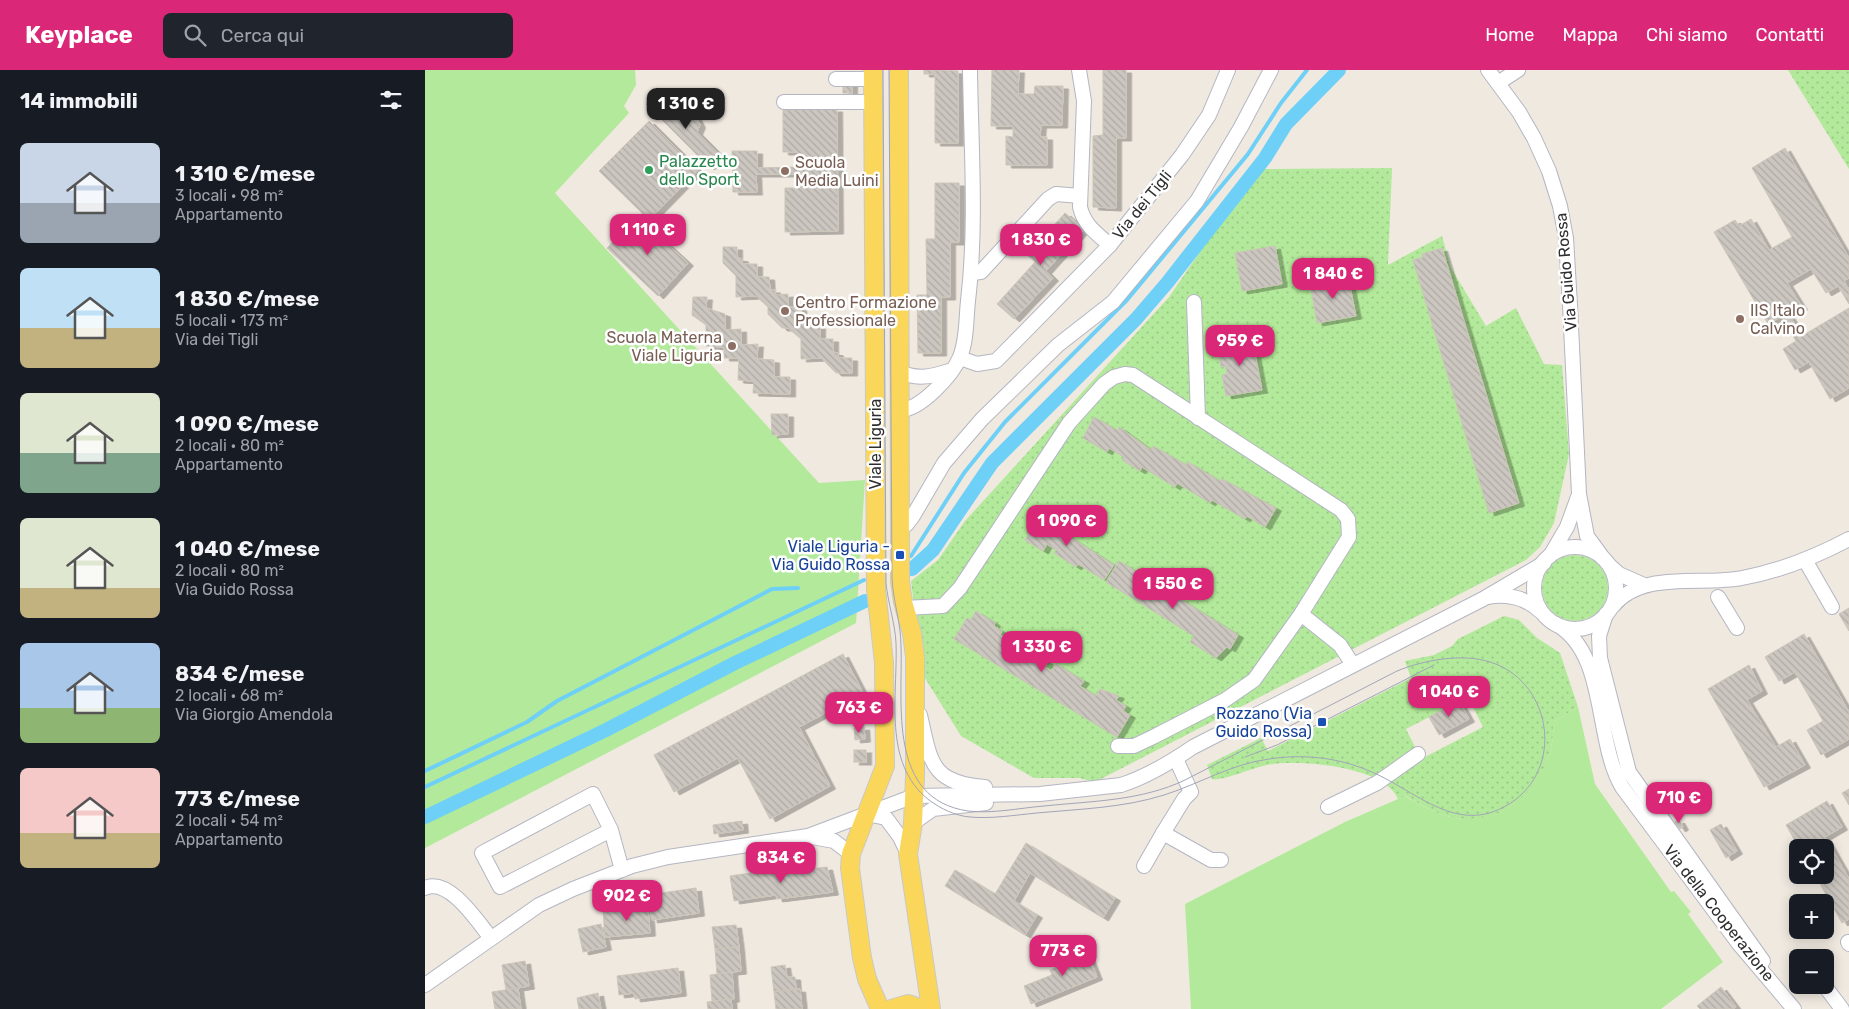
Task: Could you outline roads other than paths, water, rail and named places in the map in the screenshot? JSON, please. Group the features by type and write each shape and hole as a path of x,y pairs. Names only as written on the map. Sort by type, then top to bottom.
{"main road":[{"name":"Viale Liguria","path":"899,70 900,581 904,608 913,641 914,694 913,823 907,854 931,1009"},
{"name":"Viale Liguria","path":"851,854 866,814 878,790 885,766 884,663 876,589 873,74"},
{"path":"851,854 851,882 862,958 867,979 880,1009"},
{"path":"891,1009 908,1004 922,1009"}],"street":[{"path":"899,410 907,410 925,400 960,358 974,241 970,70"},
{"path":"1079,70 1084,101 1080,196 1082,218 1110,246"},
{"name":"Via dei Tigli","path":"960,358 977,364 996,362 1110,246 1200,131 1228,70"},
{"path":"899,529 907,524 913,516 943,463 982,419 1058,344 1113,302 1197,202 1241,127 1271,70"},
{"name":"Via Guido Rossa","path":"1487,70 1534,138 1549,171 1560,206 1567,247 1579,494 1587,536 1605,561"},
{"path":"1498,84 1518,70"},
{"path":"836,79 873,74"},
{"path":"784,102 873,102"},
{"path":"971,273 981,272 1048,199 1056,194 1080,196"},
{"path":"1194,302 1198,418"},
{"path":"899,370 909,376 922,377 950,371"},
{"path":"904,608 943,606 960,588 1058,438 1104,384 1114,376 1133,375 1341,510 1348,519 1349,537 1301,614 1262,671 1242,689 1153,738 1134,746 1118,746"},
{"name":"Via Guido Rossa","path":"808,836 914,796 1041,794 1121,785 1176,759 1193,747 1483,599 1545,561 1557,545 1569,521 1579,494"},
{"path":"1644,585 1619,574 1590,550 1575,547 1560,550 1545,561 1537,575 1534,588 1537,602 1543,614 1556,624 1569,629 1582,628 1595,624 1625,594 1644,585 1741,579 1789,567 1849,539"},
{"path":"1805,560 1832,607"},
{"path":"1605,561 1613,574 1616,586 1615,598 1608,612"},
{"name":"Via Guido Rossa","path":"1483,599 1494,596 1513,596 1530,603 1543,614"},
{"path":"1718,597 1737,628"},
{"name":"Via della Cooperazione","path":"1608,612 1599,636 1599,658 1629,772 1744,932 1781,992"},
{"path":"1301,614 1340,645 1353,665"},
{"name":"Via della Cooperazione","path":"1556,624 1571,634 1585,654 1612,765 1623,787 1739,944 1794,1009"},
{"name":"Via Guido Rossa","path":"914,694 930,754 935,768 943,777 971,786 1041,794"},
{"path":"1329,807 1377,783 1418,754"},
{"path":"1144,866 1184,799 1191,792 1176,759"},
{"path":"611,830 500,887 482,853 593,794 611,830 622,870"},
{"name":"Via Guido Rossa","path":"913,823 933,809 1015,800 1041,794"},
{"path":"866,814 886,818 901,837 907,854"},
{"path":"1163,833 1211,860 1221,860"},
{"path":"425,985 539,906 622,870 668,857 808,836 834,841 851,854"},
{"path":"425,888 433,884 442,886 452,893 491,938"},
{"path":"1831,994 1842,1009"}],"waterway":[{"path":"911,556 964,473 1005,422 1127,300 1248,154 1281,103 1307,70"},
{"path":"912,569 933,550 992,463 1136,319 1167,283 1265,158 1286,124 1339,70"},
{"path":"425,787 864,580"},
{"path":"425,771 527,722 557,701 772,589 798,588"},
{"path":"425,817 606,730 735,663 865,601"}],"tram line":[{"path":"883,70 886,583 896,643 895,706 898,748 904,767 914,785 929,800 949,812 970,817 995,817 1133,803 1177,791 1241,765 1281,758 1306,757 1331,759 1367,770 1438,808 1456,814 1475,815 1495,811 1515,800 1531,784 1540,765 1545,744 1543,724 1537,704 1526,686 1510,672 1490,662 1467,658 1431,661 1397,671 1185,780 1151,792 1116,799 977,812 942,803 924,788 912,769 905,746 901,695 901,637 892,578 889,70"},
{"path":"1245,757 1277,745 1434,665"}],"place":[{"name":"Palazzetto dello Sport","path":"649,170"},
{"name":"Scuola Media Luini","path":"785,171"},
{"name":"Centro Formazione Professionale","path":"785,311"},
{"name":"IIS Italo Calvino","path":"1740,319"},
{"name":"Scuola Materna Viale Liguria","path":"732,346"},
{"name":"Viale Liguria - Via Guido Rossa","path":"900,555"},
{"name":"Rozzano (Via Guido Rossa)","path":"1322,722"}]}
